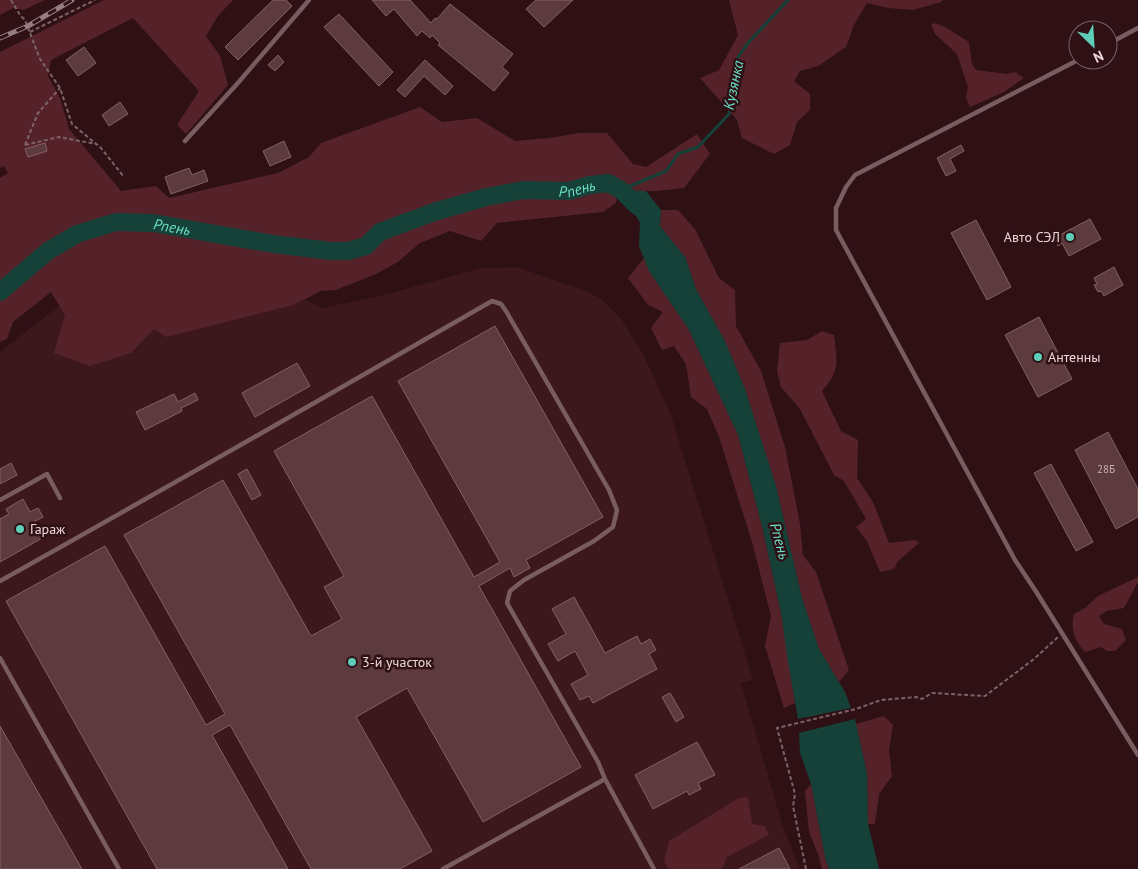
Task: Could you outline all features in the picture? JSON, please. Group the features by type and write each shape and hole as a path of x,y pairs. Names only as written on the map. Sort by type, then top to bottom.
{"lane":[{"path":"185,142 309,0"},
{"path":"1118,39 1138,28"},
{"path":"1068,65 855,176 846,187 836,208 836,230 1015,560 1138,755"},
{"path":"0,582 492,301 501,304 609,490 617,510 613,527 594,541 524,580 510,591 507,603 598,762 605,779 654,869"},
{"path":"0,500 47,474 60,498"},
{"path":"0,658 119,869"},
{"path":"443,869 605,779"}],"path":[{"path":"11,0 25,20 40,59 60,88 72,124 101,148 124,178"},
{"path":"30,32 95,0"},
{"path":"60,88 38,113 24,145 59,137 96,144"},
{"path":"806,869 793,806 795,794 777,728 856,709 881,700 916,697 922,699 932,693 985,696 1034,659 1062,633"}],"shaded area":[{"path":"0,0 45,0 24,10 13,8 0,15"},
{"path":"104,0 233,0 218,16 206,36 220,56 228,85 186,134 177,125 199,91 133,18 51,60 48,76 60,98 69,129 121,191 156,186 169,198 278,173 309,157 321,143 420,107 442,122 477,118 515,141 579,133 607,133 633,164 646,167 697,134 710,154 684,188 636,191 619,182 616,203 603,212 497,223 481,241 450,231 420,243 398,262 376,274 336,290 321,291 293,305 166,337 154,329 131,353 90,366 54,353 65,315 51,292 13,322 7,339 0,342 0,178 8,173 4,166 0,168 0,52"},
{"path":"729,0 943,0 913,10 888,8 867,3 854,25 846,47 818,66 800,71 794,81 810,94 810,110 797,122 790,145 774,154 742,138 737,120 700,78 719,70 738,35"},
{"path":"935,23 969,42 972,64 976,70 1007,74 1015,72 1024,78 1004,92 970,107 966,98 968,87 957,54 935,34 931,25"},
{"path":"661,210 678,210 695,229 719,278 735,290 736,326 761,371 785,447 800,524 803,555 816,572 849,670 839,682 819,649 802,598 776,486 745,389 725,341 696,289 685,257 660,226"},
{"path":"644,258 649,271 689,330 738,435 762,526 782,618 795,703 784,708 765,646 771,616 752,542 719,437 707,409 691,397 686,364 674,346 662,350 651,328 663,312 648,305 628,278"},
{"path":"517,267 600,298 622,320 645,358 671,415 753,680 741,683 783,827 800,869 0,869 0,352 69,298 259,277 322,308 388,294 481,268"},
{"path":"822,331 834,335 837,359 835,371 822,391 841,431 858,440 857,478 873,502 889,543 915,540 919,543 898,561 894,569 880,572 867,541 856,527 866,519 844,481 834,475 800,409 781,387 777,371 780,343 807,340"},
{"path":"1138,577 1138,582 1124,608 1107,611 1099,616 1104,624 1122,629 1126,640 1115,651 1107,651 1101,647 1085,652 1078,644 1074,634 1074,614 1085,608 1098,596"},
{"path":"884,716 893,725 889,750 892,776 879,794 875,824 868,824 867,773 856,724"},
{"path":"811,784 829,869 822,869 809,832 805,791"},
{"path":"748,797 752,824 765,826 769,835 727,857 722,869 669,869 664,862 669,841 739,798"}],"water":[{"path":"621,190 646,191 661,210 660,226 685,257 696,289 725,341 745,389 776,486 802,598 819,649 845,692 851,708 798,719 782,618 762,526 738,435 689,330 649,271 639,246 640,223"},
{"path":"855,719 867,773 868,824 879,869 829,869 811,784 800,753 799,733"}],"building":[{"path":"273,0 286,0 292,6 238,60 225,47"},
{"path":"372,0 410,0 431,23 450,4 513,54 502,67 509,73 494,91 438,45 440,43 432,35 430,38 422,31 417,36 394,9 386,16"},
{"path":"536,0 573,0 544,27 526,9"},
{"path":"339,14 393,72 379,86 324,27"},
{"path":"84,47 96,63 78,76 66,60"},
{"path":"278,55 284,62 275,71 268,65"},
{"path":"425,60 453,86 445,95 424,76 405,97 397,90"},
{"path":"120,102 128,114 109,126 102,115"},
{"path":"284,141 291,157 270,166 263,151"},
{"path":"45,143 47,151 28,157 25,149"},
{"path":"961,145 964,151 950,159 956,171 946,176 937,158"},
{"path":"189,168 192,175 204,170 208,181 171,194 165,177"},
{"path":"1090,219 1101,239 1069,256 1062,243 1058,246 1054,238"},
{"path":"976,220 1011,287 987,300 951,233"},
{"path":"1114,267 1123,285 1104,296 1101,291 1098,292 1094,285 1097,284 1094,278"},
{"name":"Антенны","path":"1039,317 1072,379 1038,397 1005,335"},
{"path":"495,326 603,517 526,560 530,568 514,577 510,568 479,586 581,767 483,822 407,688 356,717 432,851 400,869 311,869 230,725 212,735 288,869 157,869 6,601 105,546 206,725 225,714 124,535 223,480 311,636 342,619 324,587 344,576 274,451 372,396 474,577 500,562 398,381"},
{"path":"297,363 310,386 255,417 242,393"},
{"path":"195,393 198,400 181,408 182,411 145,430 136,412 174,394 178,402"},
{"path":"1108,432 1138,489 1138,517 1116,529 1075,450"},
{"path":"11,463 17,475 0,484 0,469"},
{"path":"1051,464 1093,542 1076,551 1034,473"},
{"path":"247,469 261,495 252,500 238,474"},
{"name":"Гараж","path":"23,499 30,512 38,508 43,517 35,521 44,537 0,562 0,519 9,514 6,509"},
{"path":"574,597 605,653 637,636 641,644 650,639 656,650 649,654 657,669 593,703 589,696 580,700 571,684 588,675 575,651 558,661 548,644 566,634 552,609"},
{"path":"670,693 684,717 676,722 662,697"},
{"path":"0,726 82,869 0,869"},
{"path":"697,742 715,775 698,783 701,789 689,795 687,791 653,809 635,775"},
{"path":"779,848 790,869 739,869"}],"waterway":[{"name":"Кузянка","path":"621,190 666,171 678,154 698,147 729,114 738,57 748,43 788,0"},
{"name":"Рпень","path":"0,292 48,251 77,234 116,222 153,223 273,244 331,251 348,251 366,246 380,232 434,212 486,197 524,190 569,191 590,185 608,183 621,190 637,206"}],"railway":[{"path":"0,38 28,26 72,0"}],"place":[{"name":"Авто СЭЛ","path":"1070,237"},
{"name":"Антенны","path":"1038,357"},
{"name":"Гараж","path":"20,529"},
{"name":"3-й участок","path":"352,662"}]}
